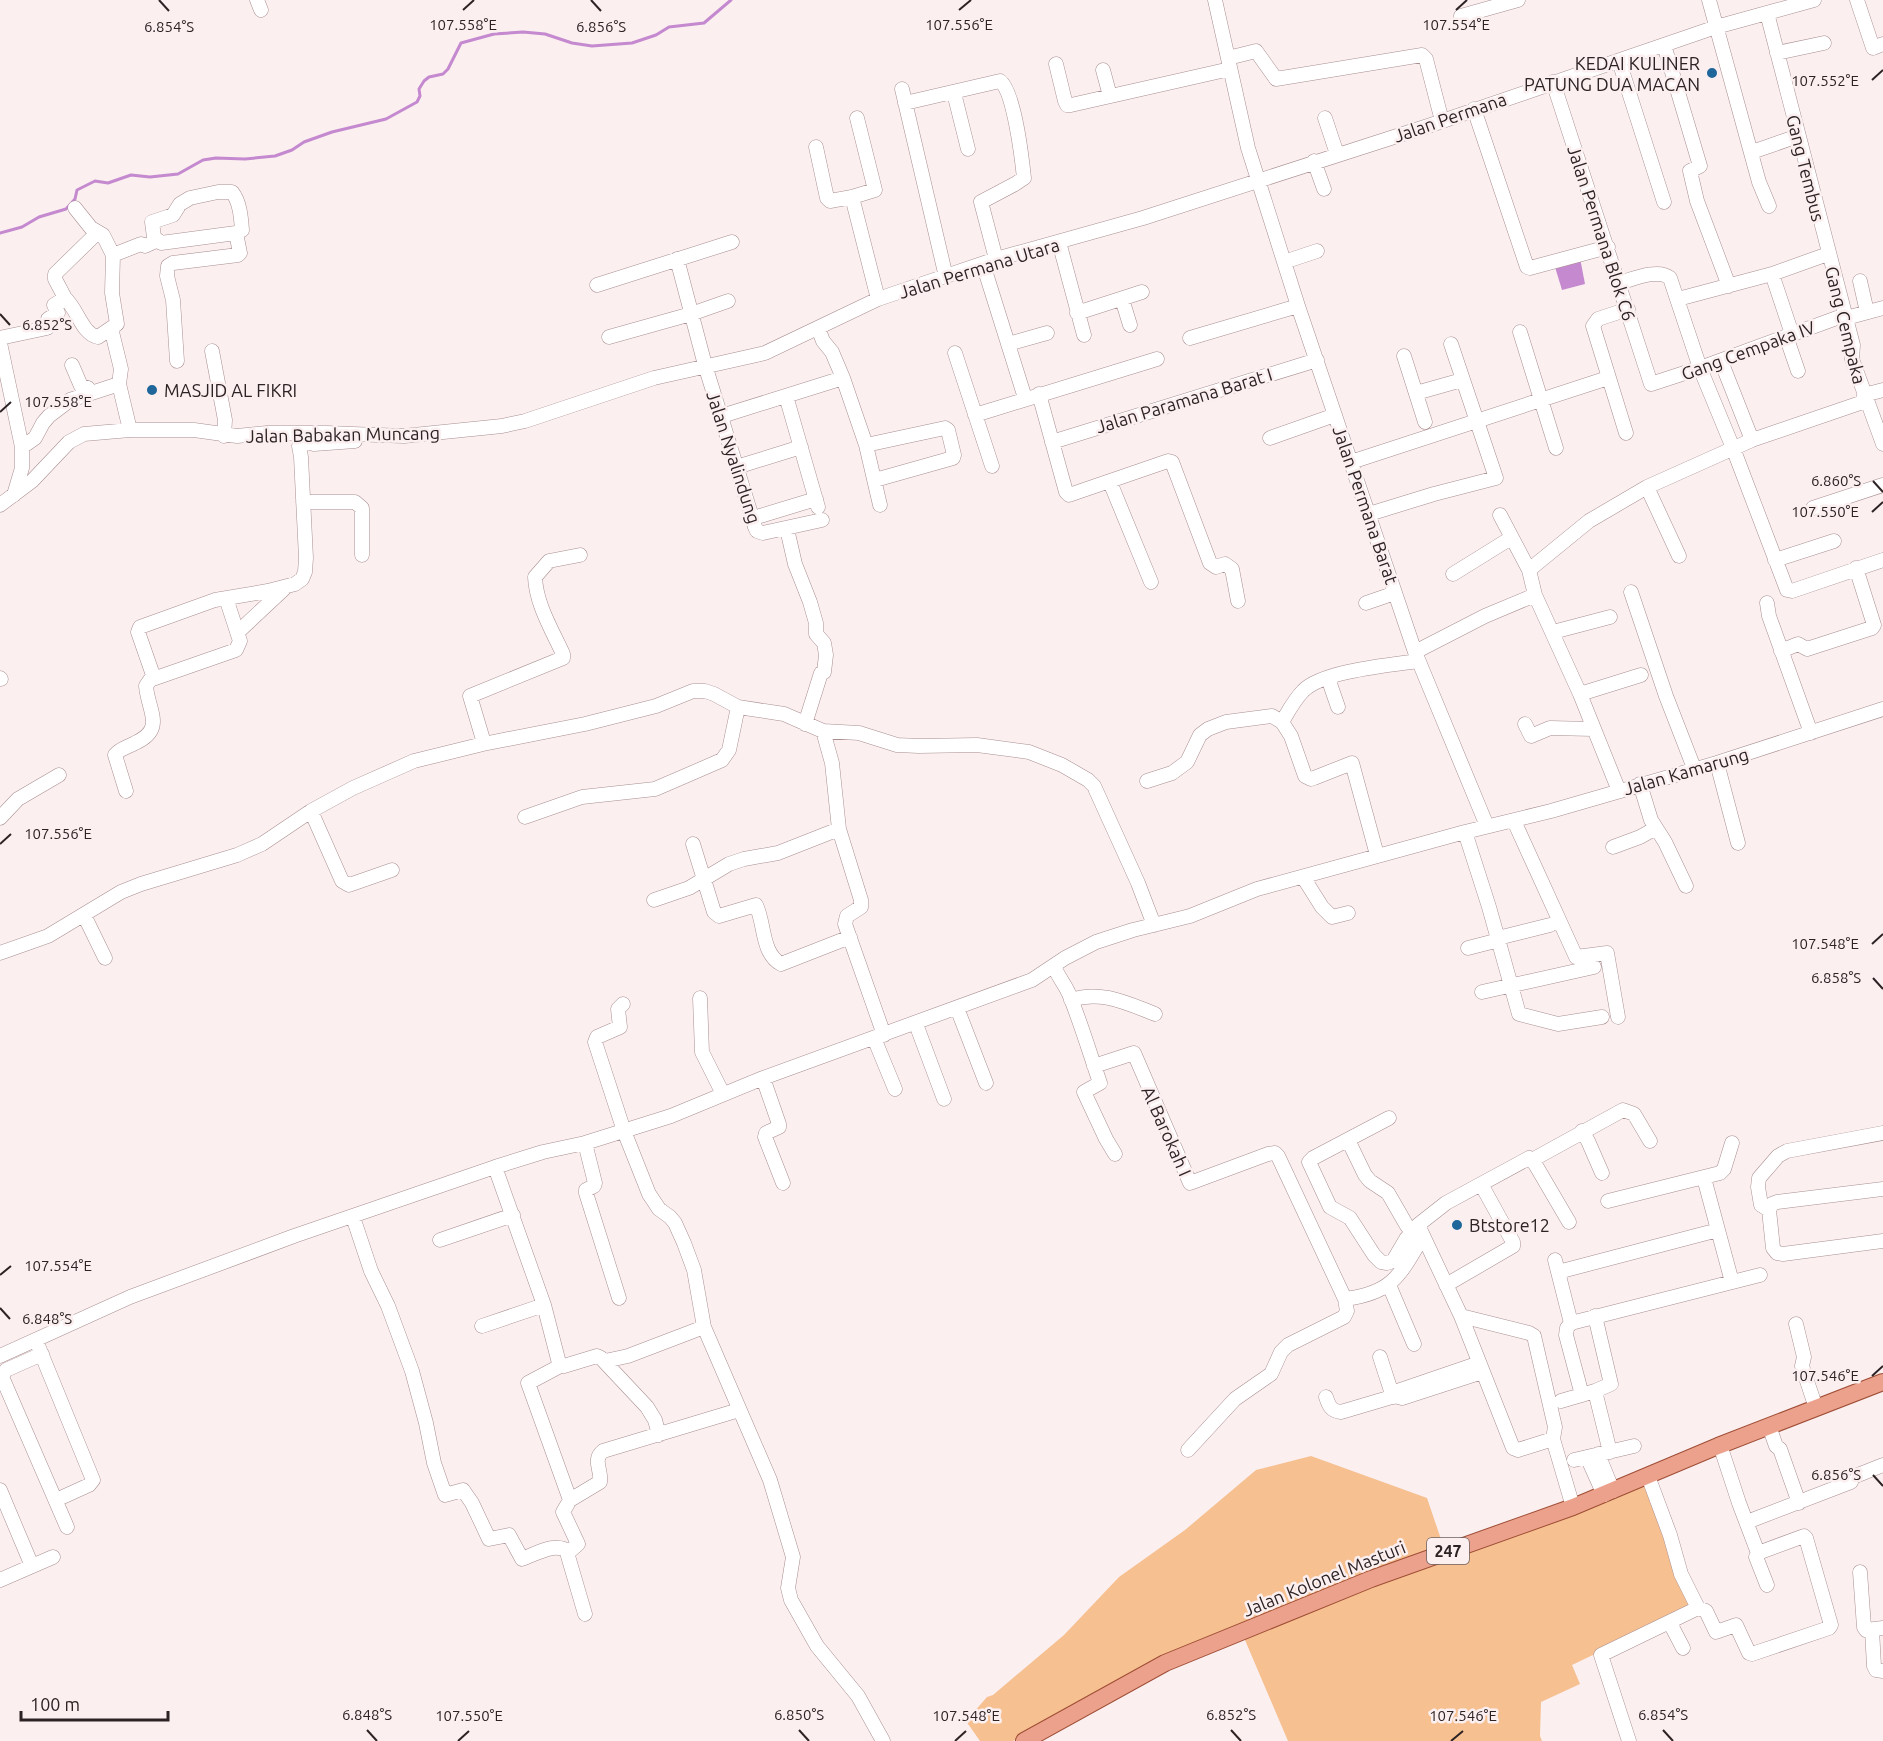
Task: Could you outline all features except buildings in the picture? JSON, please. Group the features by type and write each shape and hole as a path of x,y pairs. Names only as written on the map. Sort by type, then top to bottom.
{"main road":[{"name":"Jalan Kolonel Masturi","path":"1024,1741 1165,1663 1371,1579 1572,1507 1720,1445 1883,1382"}],"street":[{"name":"Jalan Permana Barat","path":"1215,0 1257,180 1298,306 1417,656 1487,826"},
{"path":"1461,16 1518,0"},
{"path":"1709,0 1759,182 1769,206"},
{"name":"Jalan Permana","path":"1257,180 1442,121 1553,82 1621,67 1664,45 1716,27 1814,0"},
{"path":"1857,0 1874,48 1883,44"},
{"name":"Gang Tembus","path":"1767,13 1828,254"},
{"path":"1777,53 1824,43"},
{"path":"1664,45 1700,166 1690,171 1697,201 1729,286"},
{"path":"1056,64 1067,105 1110,96 1229,64 1256,51 1276,80 1422,55 1442,121"},
{"path":"1621,67 1664,202"},
{"path":"1103,70 1110,96"},
{"path":"946,277 903,96 954,93 1000,81 1007,88 1014,115 1024,178 981,202 996,259"},
{"name":"Jalan Permana Blok C6","path":"1553,82 1651,384"},
{"path":"954,93 968,149"},
{"path":"1474,109 1527,267 1608,247"},
{"path":"816,147 827,198 833,201 875,190 858,118"},
{"path":"1325,118 1337,154"},
{"path":"1752,152 1798,136"},
{"path":"1314,161 1324,189"},
{"name":"Jalan Permana Utara","path":"705,365 765,353 878,299 996,259 1143,218 1257,180"},
{"path":"113,255 129,247 141,244 145,246 156,241 160,243 236,233 242,230 236,197 232,192 218,192 186,200 180,204 173,215 152,222 156,241"},
{"path":"852,197 878,299"},
{"path":"75,208 97,233 103,235 113,255 112,293 118,322 98,337 93,336 84,326 55,279 55,274 97,233"},
{"path":"177,361 174,300 167,276 168,266 172,263 234,257 240,253 236,233"},
{"path":"597,285 732,242"},
{"path":"1059,242 1084,335"},
{"path":"1284,262 1317,251"},
{"path":"1678,299 1772,274 1828,254"},
{"name":"Gang Cempaka","path":"1828,254 1854,345 1852,359 1865,398 1880,428 1883,444"},
{"name":"Jalan Nyalindung","path":"677,259 705,365 755,527 762,533 781,530"},
{"path":"982,264 1025,398"},
{"path":"1772,274 1798,371"},
{"path":"1620,283 1645,276 1666,275 1670,278 1700,368 1787,591 1883,560"},
{"path":"1860,281 1867,312"},
{"path":"1077,313 1142,292"},
{"path":"0,338 47,328 48,319 57,314 54,305 65,298"},
{"path":"1122,299 1130,324"},
{"path":"609,337 728,301"},
{"path":"1190,338 1298,306"},
{"name":"Gang Cempaka IV","path":"1651,384 1789,335 1883,308"},
{"path":"1626,433 1593,326 1598,318 1628,309"},
{"path":"821,326 824,341 832,352 843,378 866,445 880,505"},
{"path":"111,328 121,369 119,384 130,430"},
{"path":"1520,332 1556,448"},
{"path":"1008,344 1047,333"},
{"path":"0,343 22,447 22,468 14,495"},
{"path":"1369,514 1434,494 1495,480 1496,476 1451,344"},
{"path":"212,351 225,420 224,436"},
{"path":"955,353 992,466"},
{"path":"1404,356 1425,422"},
{"path":"975,415 1157,359"},
{"name":"Jalan Paramana Barat I","path":"1052,442 1317,360"},
{"path":"1721,360 1752,440"},
{"path":"72,365 81,386 88,388 91,393"},
{"name":"Jalan Babakan Muncang","path":"0,505 32,481 75,437 84,434 130,430 195,430 224,436 267,433 404,436 502,426 525,421 654,378 705,365"},
{"path":"728,414 843,378"},
{"path":"1351,462 1608,378"},
{"path":"1416,393 1462,380"},
{"path":"22,447 35,438 49,416 70,400 119,384"},
{"path":"1529,570 1589,521 1647,488 1752,440 1883,390"},
{"path":"1039,394 1066,492 1069,495 1168,461 1172,462 1210,563 1216,567 1225,564 1232,570 1238,601"},
{"path":"786,396 818,509"},
{"path":"1270,438 1335,415"},
{"path":"866,445 945,428 948,430 953,458 875,480"},
{"path":"154,678 138,629 215,600 287,586 302,579 305,572 308,453 354,442 359,435"},
{"path":"743,465 801,447"},
{"path":"1110,482 1151,582"},
{"path":"1813,508 1883,485"},
{"path":"1647,488 1679,556"},
{"path":"307,502 355,502 359,504 362,508 362,555"},
{"path":"805,724 821,673 824,672 826,655 824,643 816,634 816,623 810,602 781,530 818,509"},
{"path":"760,516 818,509"},
{"path":"1500,515 1529,570 1535,595 1580,694 1619,791"},
{"path":"1453,574 1511,538"},
{"path":"1775,560 1834,541"},
{"path":"484,744 470,696 562,658 563,654 540,605 535,577 549,561 580,555"},
{"path":"1781,651 1798,644 1807,649 1872,628 1874,625 1856,568"},
{"path":"238,632 287,586"},
{"path":"1366,603 1395,592"},
{"path":"1631,592 1666,696 1694,768"},
{"path":"1282,722 1303,691 1328,678 1417,656 1485,616 1535,595"},
{"path":"126,791 115,755 118,751 145,739 150,734 154,721 146,686 154,678 236,650 240,641 226,598"},
{"path":"1767,603 1769,616 1811,733"},
{"path":"1553,632 1610,617"},
{"path":"1580,694 1641,675"},
{"path":"1328,678 1338,707"},
{"path":"0,953 48,936 122,892 141,884 237,855 262,844 312,811 353,788 414,761 484,744 585,724 656,706 693,691 714,694 738,707 774,711 823,731 859,733 897,745 977,745 1029,752 1075,772 1088,780 1098,792 1154,925"},
{"path":"525,817 582,797 655,789 722,760 729,750 738,707"},
{"name":"Jalan Kamarung","path":"36,1340 130,1297 294,1236 495,1167 543,1152 585,1143 671,1116 763,1078 1032,980 1065,958 1096,942 1190,916 1257,889 1377,855 1514,821 1717,763 1883,709"},
{"path":"1147,781 1172,773 1187,762 1200,735 1208,729 1226,722 1272,716 1282,722 1291,736 1305,776 1314,778 1352,763 1377,855"},
{"path":"1525,724 1531,736 1550,728 1593,729"},
{"path":"823,731 832,764 839,830 861,900 861,907 845,919 895,1089"},
{"path":"1717,763 1738,843"},
{"path":"0,818 18,798 59,775"},
{"path":"1640,784 1651,820 1686,886"},
{"path":"312,811 345,884 350,885 392,870"},
{"path":"1514,821 1576,957 1607,953 1618,1017"},
{"path":"1613,847 1656,828"},
{"path":"654,900 689,888 737,861 778,853 839,830"},
{"path":"1465,832 1518,1012 1521,1015 1558,1024 1602,1017"},
{"path":"693,844 712,910 719,916 756,905 768,949 772,957 782,964 850,937"},
{"path":"1302,877 1322,907 1332,917 1348,913"},
{"path":"84,915 105,958"},
{"path":"1468,948 1550,925"},
{"path":"1054,966 1056,976 1064,983 1071,1000 1100,1083 1084,1092 1115,1154"},
{"path":"1482,992 1594,967"},
{"path":"1071,1000 1082,996 1105,996 1155,1014"},
{"path":"700,998 702,1052 723,1094"},
{"path":"623,1004 618,1009 620,1027 597,1037 594,1041 624,1131 649,1194 659,1209 675,1223 684,1243 694,1270 704,1327 770,1480 793,1557 788,1593 817,1646 858,1695 883,1741"},
{"path":"957,1008 986,1083"},
{"path":"916,1024 944,1099"},
{"name":"Al Barokah I","path":"1094,1066 1134,1053 1190,1183 1275,1153 1345,1299"},
{"path":"763,1078 779,1124 778,1127 766,1133 765,1137 783,1184"},
{"path":"1389,1118 1310,1162 1330,1206 1350,1218 1374,1255 1381,1262 1387,1263 1393,1261 1406,1239 1446,1203 1526,1159 1532,1160 1623,1110 1634,1114 1650,1141"},
{"path":"1582,1131 1602,1173"},
{"path":"1769,1210 1761,1205 1759,1199 1759,1178 1778,1156 1787,1151 1883,1133"},
{"path":"1348,1140 1365,1175 1388,1193 1416,1229 1446,1284 1471,1322 1468,1333 1513,1448 1518,1450 1553,1439"},
{"path":"585,1143 595,1183 586,1190 586,1193 619,1298"},
{"path":"1608,1201 1722,1172 1732,1143"},
{"path":"1532,1160 1569,1222"},
{"path":"495,1167 544,1305 562,1365"},
{"path":"1704,1178 1732,1282"},
{"path":"1446,1284 1513,1246 1513,1242 1481,1184"},
{"path":"1883,1189 1777,1202 1772,1204 1769,1210 1773,1248 1777,1253 1883,1241"},
{"path":"440,1240 513,1215"},
{"path":"353,1217 371,1270 388,1306 412,1371 444,1495 464,1490 490,1540 509,1534 522,1559 554,1548 564,1548 569,1552 585,1614"},
{"path":"1188,1450 1235,1399 1271,1374 1281,1352 1288,1345 1344,1317 1347,1311 1345,1299 1361,1297 1389,1285 1404,1267 1416,1229"},
{"path":"1571,1323 1556,1266 1718,1230"},
{"path":"1608,1493 1592,1456 1589,1393 1566,1335 1571,1323 1761,1275"},
{"path":"1389,1285 1414,1344"},
{"path":"482,1326 544,1305"},
{"path":"1561,1401 1609,1386 1612,1379 1595,1316"},
{"path":"1468,1318 1534,1336 1555,1427 1553,1439 1572,1507"},
{"path":"1796,1324 1804,1357 1803,1366 1816,1408"},
{"path":"605,1361 628,1356 704,1327"},
{"path":"0,1356 36,1340 93,1480 89,1485 56,1500"},
{"path":"42,1354 6,1370 2,1377 68,1527"},
{"path":"570,1500 528,1383 562,1365 597,1356 605,1361 647,1407 655,1420 659,1436"},
{"path":"1380,1357 1394,1396"},
{"path":"1326,1397 1334,1412 1341,1412 1394,1396 1402,1398 1432,1384 1480,1368"},
{"path":"569,1552 578,1544 563,1512 570,1500 600,1482 597,1458 603,1451 659,1436 739,1410"},
{"path":"1772,1426 1781,1444 1780,1449 1799,1503"},
{"path":"1720,1445 1767,1585"},
{"path":"1592,1456 1634,1446"},
{"path":"1752,1520 1799,1503 1883,1465"},
{"path":"1648,1476 1671,1535 1681,1574 1698,1608 1706,1611 1716,1632 1736,1625 1749,1653 1752,1654 1829,1628 1831,1625 1806,1538 1804,1536 1758,1553"},
{"path":"0,1490 32,1566"},
{"path":"0,1580 52,1557"},
{"path":"1860,1572 1863,1623 1866,1630 1877,1629 1874,1666 1876,1670 1883,1671"},
{"path":"1629,1741 1601,1655 1698,1608"},
{"path":"1670,1623 1683,1648"}],"shaded area":[{"path":"1580,258 1585,284 1562,290 1555,267"},
{"path":"1311,1456 1427,1498 1447,1557 1646,1482 1693,1607 1572,1665 1580,1684 1541,1702 1540,1736 1542,1741 1288,1741 1239,1626 1013,1741 980,1741 966,1721 987,1697 993,1695 1064,1635 1119,1577 1185,1530 1256,1470"}],"waterway":[{"path":"0,233 22,227 39,217 66,209 75,199 77,190 95,181 108,183 131,175 150,177 178,174 203,160 216,158 245,159 275,156 332,132 386,119 417,102 420,96 419,89 424,81 429,77 443,74 448,69 461,43 494,34 523,32 545,34 572,43 592,46 632,43 656,35 669,27 704,23 731,0"}],"place":[{"name":"KEDAI KULINER PATUNG DUA MACAN","path":"1712,73"},
{"name":"MASJID AL FIKRI","path":"152,390"},
{"name":"Btstore12","path":"1457,1225"}]}
